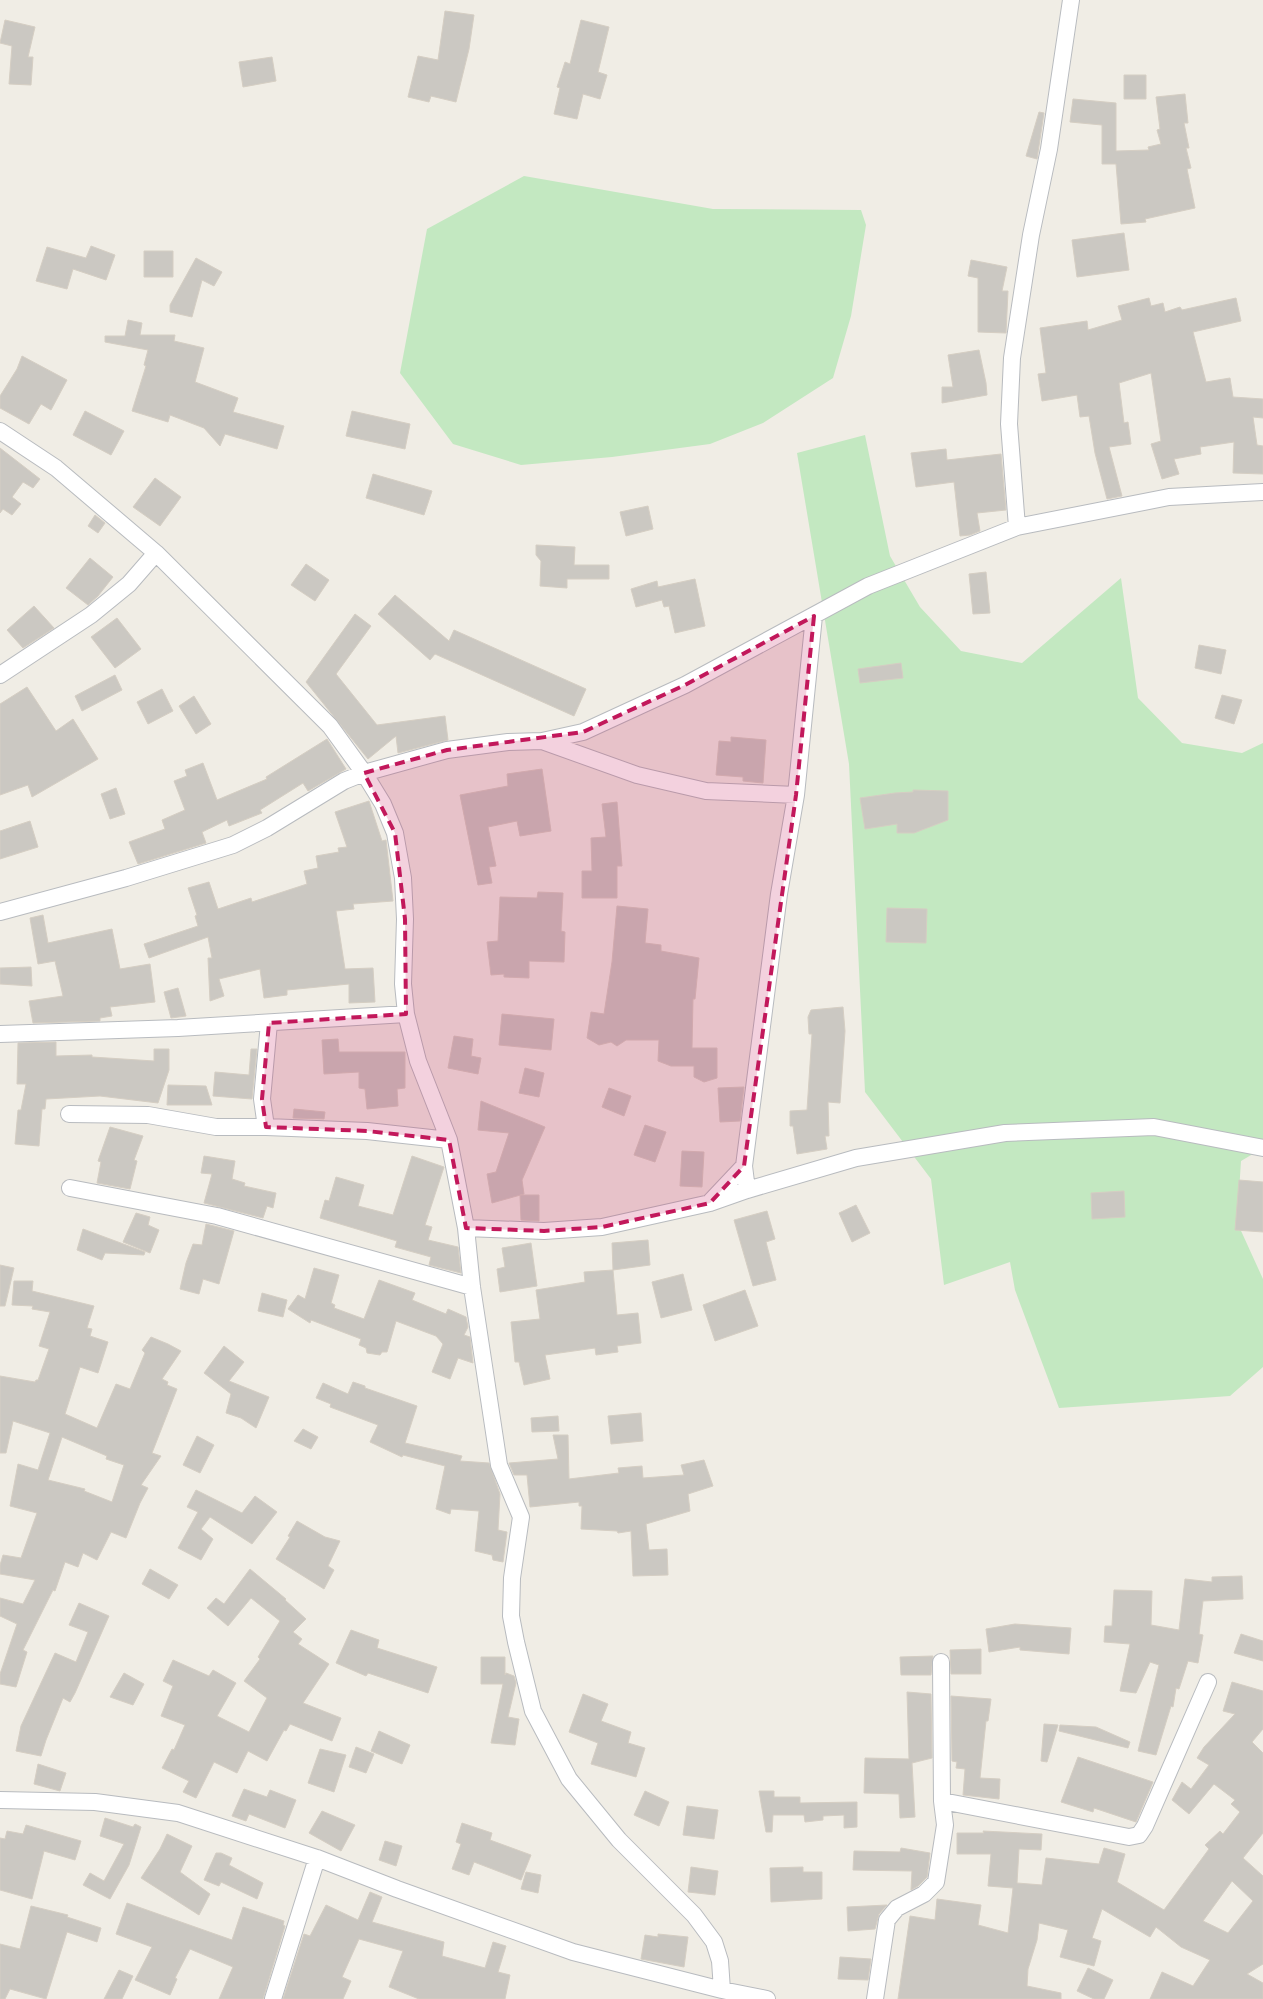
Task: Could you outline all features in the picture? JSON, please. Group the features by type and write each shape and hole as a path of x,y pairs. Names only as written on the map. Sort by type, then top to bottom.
{"street":[{"path":"1016,527 1009,424 1012,358 1031,235 1049,149 1071,0"},
{"path":"0,431 56,468 156,553 330,726 364,773 383,804 395,833 403,878 406,1014 418,1061 449,1140 466,1228 472,1287 499,1464 521,1517 512,1578 512,1616 516,1642 533,1711 569,1779 619,1840 694,1916 714,1942 720,1961 722,1990"},
{"path":"0,912 126,878 233,845 267,828 344,781 364,773 447,750 508,742 542,741 583,732 685,686 868,586 1016,527 1169,497 1263,492"},
{"path":"0,675 31,657 92,615 129,584 156,553"},
{"path":"746,1190 744,1166 779,894 796,794 814,616"},
{"path":"542,741 637,774 706,791 796,794"},
{"path":"0,1034 178,1028 406,1014"},
{"path":"266,1127 262,1100 269,1023"},
{"path":"69,1114 148,1115 216,1127 367,1131 449,1140"},
{"path":"466,1228 544,1231 602,1227 710,1202 856,1158 1005,1133 1154,1127 1263,1148"},
{"path":"710,1202 744,1166"},
{"path":"70,1188 217,1216 472,1287"},
{"path":"875,1999 887,1920 898,1908 924,1894 936,1882 945,1825 942,1801 940,1662"},
{"path":"942,1801 1129,1837 1139,1835 1145,1826 1208,1682"},
{"path":"0,1800 95,1802 178,1814 317,1858 397,1889 573,1952 722,1990 767,1999"},
{"path":"273,1999 317,1858"}],"highlighted area":[{"path":"814,616 796,795 744,1166 710,1203 602,1227 544,1231 466,1228 449,1140 367,1131 266,1127 262,1099 269,1023 406,1014 405,919 395,833 364,773 447,750 583,732 685,685"}],"green space":[{"path":"524,176 713,209 861,210 866,225 851,316 833,378 763,423 710,444 612,457 521,465 453,444 400,373 427,229"},
{"path":"865,435 890,556 920,607 961,651 1022,663 1121,578 1138,698 1182,743 1242,753 1263,743 1263,1148 1241,1161 1237,1222 1263,1279 1263,1367 1230,1396 1059,1408 1015,1290 1010,1262 944,1285 931,1179 865,1092 849,764 797,453"}],"building":[{"path":"445,11 474,15 469,49 456,102 431,96 429,102 408,97 418,56 438,60"},
{"path":"5,20 35,27 28,57 33,57 31,85 9,84 12,46 0,43"},
{"path":"581,20 609,27 598,72 607,75 600,99 583,94 577,119 554,114 560,88 557,87 565,62 570,64"},
{"path":"272,57 276,81 243,87 239,62"},
{"path":"1124,75 1146,75 1146,99 1124,99"},
{"path":"1185,94 1188,123 1184,123 1189,148 1186,148 1191,168 1187,169 1195,208 1145,219 1146,222 1121,224 1116,164 1102,164 1102,125 1070,122 1073,99 1116,103 1116,151 1149,150 1148,147 1161,144 1157,130 1160,129 1156,97"},
{"path":"1039,112 1044,113 1037,159 1026,156"},
{"path":"1124,233 1129,270 1077,277 1072,240"},
{"path":"91,246 115,255 106,280 73,269 67,289 36,281 47,247 86,258"},
{"path":"144,251 173,251 173,277 144,277"},
{"path":"196,258 222,272 214,286 202,280 192,317 170,312 170,305"},
{"path":"971,260 1007,267 1002,291 1008,291 1006,333 978,332 978,278 968,276"},
{"path":"1149,298 1151,306 1163,303 1165,312 1180,307 1182,310 1236,298 1241,321 1193,332 1206,382 1230,378 1233,397 1263,399 1263,418 1253,417 1257,445 1263,446 1263,474 1233,473 1234,442 1200,447 1201,454 1174,459 1179,474 1162,479 1151,444 1161,441 1151,373 1119,383 1124,423 1128,422 1131,444 1109,447 1122,496 1107,499 1095,453 1089,416 1080,417 1077,395 1042,401 1038,374 1046,373 1040,328 1087,321 1088,330 1122,320 1118,306"},
{"path":"128,320 142,323 140,335 175,335 174,341 204,348 195,382 238,398 233,412 284,426 277,449 225,434 220,446 204,428 170,415 168,422 132,411 146,366 144,365 148,350 105,342 105,336 125,336"},
{"path":"979,350 987,395 942,403 942,387 953,387 948,355"},
{"path":"22,356 67,380 51,410 41,404 29,424 0,408 0,396 17,369"},
{"path":"85,411 124,431 111,455 73,435"},
{"path":"352,411 410,424 405,449 346,436"},
{"path":"0,448 40,479 33,488 23,482 12,497 21,504 12,515 3,509 0,513"},
{"path":"946,449 947,460 1001,454 1006,510 977,513 980,531 970,535 960,536 954,482 916,487 911,453"},
{"path":"373,474 432,491 424,515 366,498"},
{"path":"155,478 181,497 160,526 133,507"},
{"path":"648,506 653,529 626,536 620,512"},
{"path":"95,515 105,523 98,533 88,526"},
{"path":"536,545 575,547 574,565 609,565 609,579 567,579 567,588 540,586 541,561 536,555"},
{"path":"90,558 113,577 88,605 66,588"},
{"path":"306,564 329,580 315,601 291,585"},
{"path":"986,572 990,613 973,614 969,574"},
{"path":"695,579 705,626 675,633 669,606 664,607 662,600 636,607 631,589 657,581 658,587"},
{"path":"395,595 449,641 454,630 586,689 574,716 435,654 430,660 378,614"},
{"path":"34,606 54,628 23,648 7,630"},
{"path":"355,614 371,626 336,674 377,725 445,716 448,740 398,753 396,736 368,759 306,682"},
{"path":"117,618 141,649 115,668 91,637"},
{"path":"1199,645 1226,650 1221,674 1195,668"},
{"path":"901,663 903,678 860,683 858,669"},
{"path":"115,675 122,690 82,711 75,696"},
{"path":"27,687 56,731 73,719 98,759 32,797 28,785 0,795 0,704"},
{"path":"162,689 173,711 148,724 137,702"},
{"path":"1222,695 1242,700 1234,724 1215,718"},
{"path":"194,696 211,724 196,734 179,706"},
{"path":"731,737 766,740 763,783 743,781 743,777 716,775 719,741 731,742"},
{"path":"327,739 346,769 308,791 303,783 260,810 262,813 229,826 227,820 202,832 206,843 138,864 129,842 165,829 162,820 185,810 174,781 187,776 185,770 203,763 217,800 267,779 266,777"},
{"path":"542,769 551,831 520,836 517,821 488,827 496,866 489,867 492,883 478,885 460,795 508,786 507,774"},
{"path":"116,788 125,814 110,819 101,794"},
{"path":"913,790 948,791 948,820 914,833 897,833 897,824 865,829 860,798 913,792"},
{"path":"369,801 382,841 386,840 393,901 353,904 354,909 336,911 345,969 373,968 375,1002 349,1003 349,984 287,990 287,995 264,998 260,969 219,979 224,996 210,1001 208,958 212,958 208,937 149,958 144,944 198,926 195,916 197,915 188,888 209,882 218,909 251,898 252,902 307,884 304,871 318,868 316,856 339,852 338,848 347,847 335,812"},
{"path":"617,802 622,866 617,866 617,898 582,898 582,871 592,871 591,838 606,837 602,804"},
{"path":"30,821 38,847 0,859 0,831"},
{"path":"538,892 563,893 561,931 565,932 564,962 529,961 529,978 504,977 504,974 491,975 487,942 498,941 500,897 537,898"},
{"path":"617,906 648,909 645,943 661,945 661,951 699,958 695,999 693,999 692,1048 717,1048 717,1078 704,1082 694,1077 694,1066 671,1066 658,1061 659,1040 626,1040 617,1046 611,1042 599,1045 587,1038 591,1012 604,1014 612,962"},
{"path":"887,908 927,909 926,943 886,942"},
{"path":"43,915 48,943 112,929 120,969 150,964 155,1002 110,1007 112,1016 100,1018 100,1021 33,1023 29,1001 63,996 55,961 38,964 30,918"},
{"path":"31,967 32,986 0,984 0,968"},
{"path":"178,988 186,1016 171,1018 164,992"},
{"path":"843,1007 845,1031 840,1103 828,1102 829,1136 825,1136 827,1149 797,1154 793,1126 790,1126 790,1111 807,1110 812,1034 809,1034 808,1017 811,1010"},
{"path":"502,1014 554,1019 551,1050 499,1045"},
{"path":"454,1036 473,1039 471,1056 481,1058 478,1074 448,1068"},
{"path":"338,1039 339,1052 405,1052 405,1088 397,1089 398,1106 367,1109 365,1089 359,1088 359,1072 324,1074 322,1040"},
{"path":"56,1042 56,1056 92,1055 92,1057 154,1061 154,1049 169,1049 169,1070 158,1103 100,1096 46,1099 45,1109 42,1109 39,1146 15,1144 18,1110 21,1110 26,1084 17,1084 18,1043"},
{"path":"251,1049 257,1049 252,1099 213,1096 215,1072 249,1075"},
{"path":"525,1068 544,1073 539,1097 519,1093"},
{"path":"168,1085 206,1086 212,1105 167,1105"},
{"path":"744,1087 740,1121 720,1122 718,1088"},
{"path":"609,1088 631,1096 624,1116 602,1107"},
{"path":"481,1101 545,1127 522,1180 524,1194 492,1203 487,1174 496,1172 509,1133 478,1130"},
{"path":"294,1109 325,1112 324,1119 293,1118"},
{"path":"645,1125 666,1132 655,1162 634,1155"},
{"path":"110,1127 143,1136 134,1160 137,1161 130,1189 97,1183 101,1162 98,1161"},
{"path":"682,1151 704,1152 702,1187 680,1186"},
{"path":"204,1156 235,1161 232,1179 245,1183 244,1186 276,1193 273,1208 267,1206 263,1218 204,1203 212,1174 201,1173"},
{"path":"412,1156 444,1167 425,1225 432,1227 428,1240 458,1247 461,1273 429,1265 431,1257 395,1247 397,1241 320,1218 325,1200 329,1201 336,1177 364,1185 358,1206 393,1215"},
{"path":"1239,1180 1263,1182 1263,1232 1235,1230"},
{"path":"1124,1191 1125,1217 1092,1219 1091,1193"},
{"path":"520,1195 539,1195 539,1221 521,1220"},
{"path":"856,1205 870,1233 852,1242 839,1213"},
{"path":"767,1211 775,1239 766,1242 776,1280 753,1286 734,1220"},
{"path":"136,1213 150,1217 148,1225 159,1230 150,1253 123,1242"},
{"path":"206,1224 234,1231 219,1284 203,1279 199,1294 180,1289 193,1244 202,1245"},
{"path":"83,1229 145,1252 144,1255 105,1253 102,1260 77,1250"},
{"path":"648,1240 650,1265 613,1270 612,1243"},
{"path":"531,1243 537,1286 500,1292 497,1269 505,1267 502,1248"},
{"path":"0,1265 14,1268 5,1306 0,1306"},
{"path":"314,1268 339,1275 331,1303 335,1305 334,1308 364,1319 379,1280 415,1293 412,1300 446,1314 448,1309 466,1317 468,1327 464,1335 470,1337 473,1363 458,1358 450,1379 432,1372 443,1344 436,1336 396,1321 387,1352 382,1352 380,1355 367,1353 366,1348 359,1345 361,1339 311,1320 310,1323 288,1309 298,1295 305,1299"},
{"path":"613,1270 617,1315 638,1313 641,1343 617,1346 618,1352 596,1355 595,1348 545,1355 550,1379 524,1385 519,1362 515,1362 511,1322 540,1319 536,1290 585,1282 584,1272"},
{"path":"683,1274 692,1310 661,1318 652,1282"},
{"path":"14,1281 33,1281 32,1291 94,1306 87,1328 92,1329 90,1336 108,1342 98,1373 80,1367 65,1414 97,1428 116,1384 130,1389 145,1353 142,1350 151,1337 181,1351 162,1379 168,1382 167,1385 177,1389 152,1453 161,1456 141,1485 148,1488 126,1538 111,1532 97,1560 83,1553 78,1567 65,1562 55,1591 53,1590 23,1650 27,1652 16,1687 0,1684 0,1674 17,1624 0,1616 0,1598 23,1604 35,1580 0,1574 0,1565 3,1555 21,1558 37,1513 10,1506 18,1464 38,1470 50,1433 13,1421 6,1453 0,1453 0,1376 35,1382 38,1380 49,1349 39,1346 50,1312 32,1309 33,1306 12,1305","holes":["62,1437 107,1456 106,1459 124,1465 112,1502 84,1491 85,1489 48,1480"]},
{"path":"745,1290 758,1326 715,1341 703,1305"},
{"path":"262,1293 287,1300 283,1317 258,1311"},
{"path":"224,1346 244,1362 229,1381 269,1397 256,1428 241,1418 226,1413 231,1394 204,1373"},
{"path":"353,1382 417,1406 405,1443 462,1456 460,1461 489,1463 500,1494 498,1530 507,1532 503,1562 493,1560 492,1555 475,1551 479,1511 451,1509 450,1514 436,1509 445,1466 403,1455 402,1457 370,1442 378,1425 330,1407 331,1404 316,1398 323,1383 348,1394"},
{"path":"641,1413 643,1441 611,1444 608,1416"},
{"path":"558,1416 559,1431 532,1432 531,1418"},
{"path":"303,1429 318,1437 311,1449 294,1441"},
{"path":"553,1435 568,1435 569,1479 619,1473 618,1468 642,1466 643,1478 684,1475 681,1465 704,1460 713,1486 688,1494 690,1511 646,1524 649,1550 667,1549 668,1575 633,1576 631,1531 618,1533 617,1531 581,1529 582,1506 579,1506 579,1502 530,1507 527,1475 514,1475 509,1463 558,1459"},
{"path":"197,1436 214,1445 200,1473 183,1465"},
{"path":"196,1490 242,1513 255,1496 277,1512 252,1544 210,1517 201,1529 213,1539 201,1560 178,1548 198,1512 187,1507"},
{"path":"297,1521 325,1537 340,1541 328,1566 334,1570 324,1589 276,1559 290,1537 288,1536"},
{"path":"150,1569 178,1585 169,1599 142,1584"},
{"path":"250,1569 286,1599 306,1619 293,1632 302,1639 298,1644 329,1664 303,1703 341,1718 332,1741 290,1724 286,1731 284,1730 267,1761 248,1751 237,1773 214,1762 196,1798 183,1792 189,1781 162,1768 172,1749 174,1750 185,1725 161,1716 173,1686 163,1681 173,1660 209,1676 213,1670 236,1683 217,1716 249,1732 267,1698 244,1681 260,1659 258,1657 280,1621 251,1598 228,1626 207,1608 216,1598 224,1604"},
{"path":"1242,1576 1243,1599 1203,1601 1199,1634 1203,1635 1198,1663 1188,1661 1179,1689 1176,1688 1173,1707 1171,1706 1156,1755 1138,1751 1159,1665 1150,1662 1136,1693 1120,1691 1130,1644 1104,1642 1105,1626 1112,1626 1114,1590 1152,1591 1151,1625 1179,1630 1185,1579 1212,1582 1212,1577"},
{"path":"79,1603 109,1616 70,1702 63,1698 41,1756 16,1751 21,1726 55,1653 76,1662 88,1632 69,1625"},
{"path":"1015,1624 1071,1628 1069,1654 1020,1650 1020,1647 989,1652 986,1629"},
{"path":"351,1630 379,1640 377,1648 437,1667 428,1693 368,1673 366,1676 336,1663"},
{"path":"1241,1634 1263,1641 1263,1661 1234,1653"},
{"path":"981,1649 981,1674 951,1674 950,1650"},
{"path":"933,1656 931,1675 901,1675 900,1657"},
{"path":"481,1657 505,1657 505,1675 506,1673 514,1676 516,1683 508,1717 519,1719 515,1745 491,1743 503,1684 481,1684"},
{"path":"124,1673 144,1684 133,1705 110,1697"},
{"path":"1232,1682 1263,1691 1263,1729 1252,1742 1263,1753 1263,1833 1243,1858 1263,1876 1263,1964 1247,1974 1263,1983 1263,1999 1150,1999 1162,1972 1193,1986 1210,1960 1181,1947 1156,1927 1150,1937 1102,1909 1092,1938 1101,1941 1094,1966 1060,1957 1068,1930 1039,1923 1037,1940 1028,1969 1027,1986 1061,1993 1061,1999 898,1999 910,1916 935,1920 937,1899 981,1905 978,1925 1008,1933 1013,1888 988,1886 991,1854 957,1854 957,1833 984,1833 983,1831 1042,1834 1041,1850 1019,1849 1017,1883 1042,1885 1046,1858 1099,1864 1104,1848 1125,1854 1117,1882 1164,1910 1209,1849 1205,1845 1220,1831 1223,1834 1240,1812 1231,1804 1235,1800 1214,1784 1189,1814 1172,1800 1182,1782 1191,1789 1209,1765 1197,1758 1204,1747 1235,1714 1223,1711","holes":["1232,1881 1253,1901 1228,1933 1203,1921"]},
{"path":"907,1692 931,1694 932,1758 912,1763 915,1817 900,1818 899,1794 864,1793 865,1758 909,1759"},
{"path":"583,1694 608,1704 601,1721 631,1732 628,1743 645,1748 636,1777 591,1764 598,1743 569,1732"},
{"path":"951,1696 991,1699 988,1721 986,1721 980,1778 1000,1779 999,1799 963,1795 965,1769 956,1768 957,1762 952,1761"},
{"path":"1044,1724 1058,1725 1047,1762 1041,1761"},
{"path":"1060,1725 1096,1727 1130,1742 1128,1748 1059,1731"},
{"path":"379,1731 410,1745 402,1764 371,1751"},
{"path":"356,1747 374,1754 366,1773 349,1767"},
{"path":"320,1749 346,1755 334,1792 308,1783"},
{"path":"1078,1757 1153,1782 1136,1822 1094,1808 1093,1812 1061,1802"},
{"path":"38,1764 66,1773 60,1791 34,1784"},
{"path":"244,1789 267,1797 270,1790 296,1800 285,1828 249,1814 246,1821 232,1816"},
{"path":"645,1791 669,1802 659,1826 634,1815"},
{"path":"759,1791 774,1791 774,1797 800,1797 800,1803 857,1802 857,1827 844,1828 844,1815 823,1816 823,1820 805,1822 804,1815 773,1815 772,1832 766,1832"},
{"path":"687,1806 718,1810 714,1839 683,1835"},
{"path":"322,1811 355,1825 341,1851 309,1833"},
{"path":"105,1818 133,1827 135,1824 141,1827 129,1865 110,1899 83,1885 90,1873 104,1881 124,1844 100,1836"},
{"path":"462,1823 492,1833 490,1840 531,1855 521,1880 474,1862 469,1875 452,1869 461,1844 456,1842"},
{"path":"26,1825 81,1841 75,1860 44,1851 32,1899 0,1890 0,1838 5,1839 7,1831 23,1834"},
{"path":"167,1834 192,1846 180,1872 210,1894 199,1915 141,1878 160,1849"},
{"path":"385,1841 402,1846 396,1866 379,1860"},
{"path":"901,1848 930,1853 927,1877 911,1890 912,1871 853,1870 854,1851 900,1852"},
{"path":"216,1853 232,1858 229,1865 263,1883 257,1899 221,1882 219,1886 204,1880"},
{"path":"691,1867 718,1871 715,1895 688,1892"},
{"path":"803,1867 803,1872 822,1872 822,1899 771,1902 770,1868"},
{"path":"526,1872 541,1875 538,1893 521,1889"},
{"path":"370,1892 382,1897 372,1922 444,1942 442,1956 485,1968 493,1942 506,1946 498,1972 510,1975 505,1999 419,1999 389,1987 403,1951 359,1939 342,1977 351,1981 343,1999 283,1999 304,1934 310,1936 326,1905 358,1920"},
{"path":"127,1903 232,1940 243,1907 284,1921 283,1925 285,1926 263,1999 219,1999 233,1967 190,1949 175,1978 177,1979 170,1995 135,1980 152,1947 116,1934"},
{"path":"887,1905 879,1914 875,1929 848,1931 847,1907"},
{"path":"31,1906 68,1915 67,1917 101,1928 97,1942 67,1932 46,1999 10,1989 5,1999 0,1999 0,1944 20,1949"},
{"path":"658,1934 688,1937 684,1967 641,1959 645,1935 658,1937"},
{"path":"840,1957 871,1959 868,1980 838,1979"},
{"path":"1088,1968 1113,1980 1104,1999 1094,1999 1077,1991"},
{"path":"119,1970 133,1976 122,1999 104,1999"}]}
